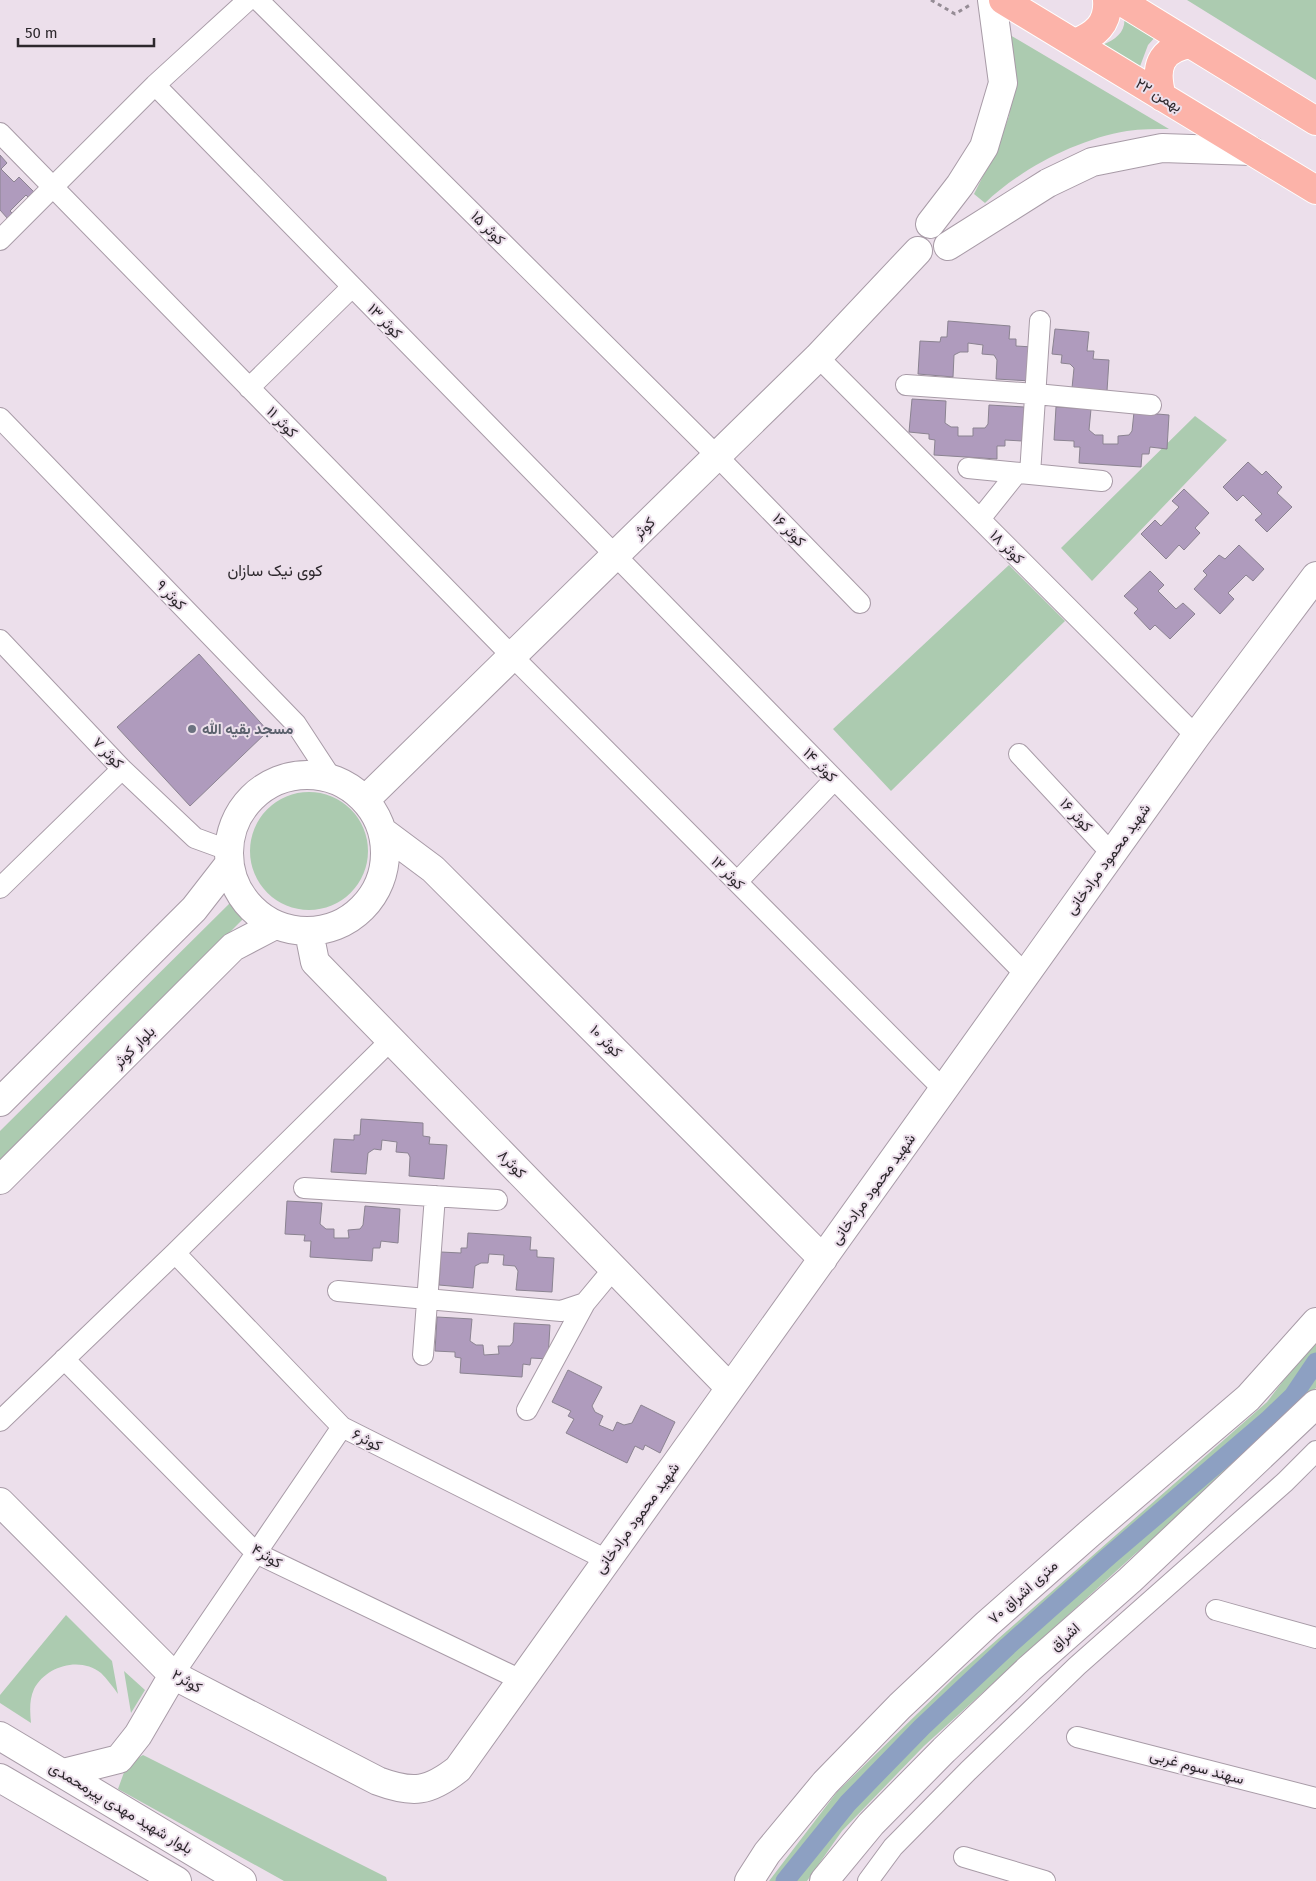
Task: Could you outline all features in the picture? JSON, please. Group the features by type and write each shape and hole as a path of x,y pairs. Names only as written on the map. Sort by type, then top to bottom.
{"highway":[{"name":"۲۲ بهمن","path":"1003,0 1316,190"},
{"path":"1075,43 1097,32 1107,12 1107,0"},
{"path":"1119,0 1316,121"},
{"path":"1162,97 1157,81 1158,69 1162,59 1170,51 1180,46 1191,44"}],"main road":[{"path":"930,224 960,185 984,147 1003,83 982,2"},
{"path":"948,246 948,235 945,230 936,224 923,226 915,238 915,245 924,256 931,258 938,256 948,246 1048,182 1092,162 1162,148 1252,151"},
{"name":"کوثر","path":"365,800 818,357 918,251"},
{"name":"شهید محمود مرادخانی","path":"420,1789 441,1782 458,1769 1196,736 1316,576"},
{"path":"311,775 332,779 349,787 365,800 375,814 382,831 386,852 383,872 376,891 364,907 348,920 329,929 309,932 275,925 258,915 244,901 234,883 228,857 231,830 240,811 254,795 271,783 290,776 311,775"},
{"name":"کوثر ۱۰","path":"382,831 434,869 823,1259"},
{"path":"0,1102 194,909 228,857"},
{"name":"بلوار کوثر","path":"0,1180 233,947 275,925"},
{"name":"کوثر۸","path":"309,932 315,962 730,1388"},
{"name":"۷۰ متری اشراق","path":"749,1881 767,1853 825,1783 900,1706 987,1624 1248,1398 1316,1322"},
{"name":"اشراق","path":"824,1881 871,1824 944,1750 1029,1670 1130,1580 1316,1404"},
{"name":"کوثر۲","path":"0,1502 173,1675 378,1781 398,1789 420,1789"},
{"path":"62,1773 119,1759 138,1735 173,1675"},
{"name":"بلوار شهید مهدی پیرمحمدی","path":"0,1736 242,1881"},
{"path":"0,1778 177,1881"}],"street":[{"path":"0,240 155,85 248,0"},
{"name":"۱۵ کوثر","path":"258,0 717,456"},
{"name":"کوثر ۱۳","path":"155,85 615,556"},
{"name":"کوثر ۱۱","path":"0,133 512,656"},
{"path":"250,388 352,287"},
{"path":"980,519 1023,474 1036,394 1040,321"},
{"name":"کوثر ۱۸","path":"818,357 1196,736"},
{"path":"906,385 1036,394 1151,405"},
{"name":"کوثر ۹","path":"1,421 296,724 332,779"},
{"name":"کوثر ۱۶","path":"717,456 860,603"},
{"path":"968,468 1102,481"},
{"name":"کوثر ۱۴","path":"615,556 1026,975"},
{"name":"کوثر ۷","path":"0,640 122,769 196,838 228,857"},
{"name":"کوثر ۱۲","path":"512,656 944,1090"},
{"name":"کوثر ۱۶","path":"1019,754 1112,854"},
{"path":"0,888 122,769"},
{"path":"737,882 834,780"},
{"path":"0,1421 175,1253 391,1040"},
{"path":"304,1188 497,1200"},
{"path":"423,1355 435,1196"},
{"name":"کوثر۶","path":"175,1253 342,1427 607,1560"},
{"path":"527,1410 585,1303 614,1268"},
{"path":"338,1292 561,1311 585,1303"},
{"name":"کوثر۴","path":"64,1359 256,1553 522,1680"},
{"path":"173,1675 342,1427"},
{"path":"868,1881 893,1847 982,1758 1078,1666 1285,1482 1316,1451"},
{"path":"1216,1610 1316,1638"},
{"name":"سهند سوم غربی","path":"1078,1736 1316,1798"},
{"path":"964,1857 1045,1881"}],"path":[{"path":"931,0 955,14 982,2"}],"green space":[{"path":"1187,0 1316,0 1316,80"},
{"path":"1124,14 1157,35 1148,45 1139,69 1102,45 1120,34 1125,20"},
{"path":"1010,35 1169,129 1127,131 1108,135 1070,148 1032,167 999,190 985,203 974,194 998,146 1009,116 1015,70"},
{"path":"1195,416 1227,440 1092,581 1061,548"},
{"path":"1009,565 1065,621 891,791 833,729"},
{"path":"309,792 321,793 332,797 351,809 363,828 367,839 367,863 363,874 351,893 332,905 321,909 309,910 297,909 286,905 267,893 255,874 251,863 250,851 251,839 255,828 267,809 286,797 297,793"},
{"path":"231,902 245,917 0,1163 0,1131"},
{"path":"1316,1338 1316,1388 1202,1497 1135,1554 924,1746 842,1831 807,1881 769,1881 837,1792 957,1675 1267,1402"},
{"path":"66,1615 112,1661 118,1694 101,1673 93,1668 74,1665 55,1669 39,1681 32,1693 31,1723 0,1703 0,1695"},
{"path":"124,1671 145,1690 131,1713"},
{"path":"143,1755 386,1877 387,1881 284,1881 118,1789 127,1764"}],"building":[{"path":"0,155 7,163 1,169 14,182 19,177 35,193 30,199 26,195 10,211 13,214 8,219 0,210"},
{"path":"948,321 1010,326 1009,339 1016,339 1016,346 1033,347 1031,381 996,379 997,360 994,355 982,354 983,345 968,343 968,352 960,352 954,355 953,377 918,374 920,341 940,342 941,337 947,337"},
{"path":"1055,329 1089,332 1087,351 1094,351 1093,359 1109,360 1107,391 1072,388 1074,368 1070,364 1061,363 1062,355 1052,354"},
{"path":"912,399 946,401 945,423 951,427 958,427 958,436 973,436 973,428 985,428 988,424 989,405 1024,407 1022,441 1005,440 1005,446 997,446 997,459 934,455 935,440 929,439 929,434 909,432"},
{"path":"1056,407 1091,409 1089,430 1095,435 1103,435 1103,444 1118,444 1118,436 1129,435 1132,431 1134,412 1169,415 1167,449 1150,447 1149,454 1142,454 1141,467 1079,463 1080,447 1074,447 1074,441 1054,440"},
{"path":"1248,462 1262,475 1266,471 1282,487 1277,493 1292,507 1267,532 1255,520 1262,514 1243,495 1237,501 1223,487"},
{"path":"1184,489 1209,513 1195,528 1200,533 1184,550 1179,545 1166,559 1141,534 1155,520 1161,526 1179,507 1172,501"},
{"path":"1239,545 1264,569 1253,581 1246,575 1228,593 1234,599 1220,614 1194,589 1207,575 1203,571 1219,555 1225,559"},
{"path":"1150,571 1164,585 1158,591 1176,609 1183,603 1195,614 1170,639 1155,625 1150,630 1134,613 1138,609 1124,596"},
{"name":"مسجد بقیه الله","path":"199,654 268,731 190,806 117,727"},
{"path":"361,1119 423,1123 423,1136 430,1137 429,1144 447,1145 444,1179 409,1176 410,1157 408,1153 396,1152 397,1142 382,1140 381,1150 374,1149 368,1153 366,1174 331,1172 334,1139 354,1140 354,1135 360,1135"},
{"path":"287,1201 322,1203 320,1224 326,1229 334,1229 334,1238 349,1238 348,1230 360,1229 363,1225 365,1206 400,1209 398,1243 381,1241 380,1248 373,1248 372,1261 310,1257 311,1241 304,1241 305,1235 285,1234"},
{"path":"468,1233 531,1237 530,1250 537,1250 537,1257 554,1258 552,1292 516,1290 518,1271 515,1266 503,1265 504,1255 489,1254 488,1263 481,1263 475,1266 473,1288 439,1285 441,1252 461,1253 461,1248 467,1248"},
{"path":"437,1317 472,1319 470,1341 476,1345 483,1345 484,1355 499,1354 498,1346 510,1346 513,1342 514,1323 550,1325 548,1359 531,1358 530,1365 523,1364 522,1377 460,1373 461,1358 455,1357 455,1352 435,1351"},
{"path":"568,1370 602,1387 592,1406 595,1412 603,1416 599,1425 613,1431 617,1422 624,1425 632,1423 641,1405 675,1422 660,1453 645,1445 643,1450 635,1446 627,1463 566,1433 574,1419 568,1416 571,1411 552,1402"}],"waterway":[{"path":"785,1881 848,1803 922,1727 1008,1646 1109,1556 1268,1420 1293,1396 1316,1362"}],"place":[{"name":"مسجد بقیه الله","path":"192,729"}],"district":[{"name":"کوی نیک سازان","path":"275,570"}]}
